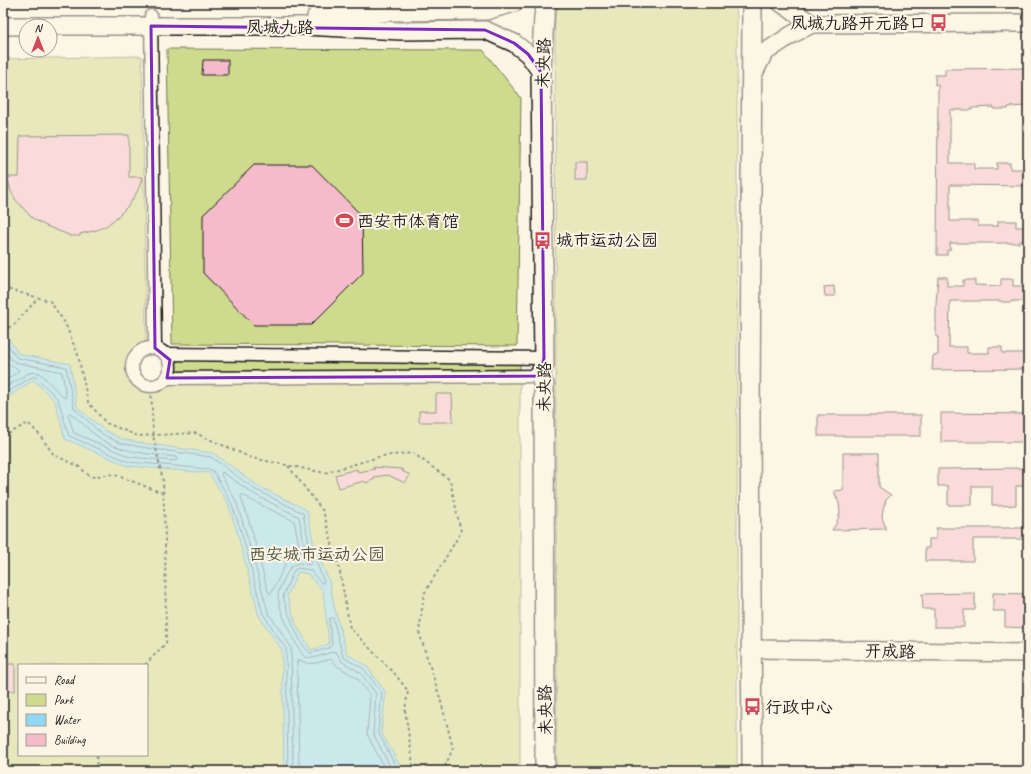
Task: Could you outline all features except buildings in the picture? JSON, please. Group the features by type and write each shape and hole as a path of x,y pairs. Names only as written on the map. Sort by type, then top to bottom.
{"main road":[{"name":"未央路","path":"545,771 544,385 542,367 542,72 544,18 547,3"},
{"path":"752,3 750,416 752,771"},
{"path":"545,736 557,771"},
{"path":"737,771 752,742"}],"street":[{"name":"凤城九路","path":"3,26 337,16 390,12 486,11 514,3"},
{"path":"781,3 812,24"},
{"name":"凤城九路","path":"3,15 400,31 485,30 514,43 528,54 542,72"},
{"path":"151,21 155,348"},
{"path":"752,77 764,53 790,35 812,24 1028,23"},
{"path":"155,348 166,354 170,360 171,367 167,378 157,386 151,386 139,382 132,372 133,359 137,354 142,350 155,348"},
{"path":"166,354 542,367"},
{"path":"167,378 542,367"},
{"name":"开成路","path":"752,649 1028,652"}],"path":[{"path":"3,288 50,301 65,323 78,355 88,402 106,423 138,436 195,433 252,458 325,473 382,456 413,453 450,480 461,532 424,594 419,632 440,698 453,748 443,771"},
{"path":"3,330 15,324 38,298"},
{"path":"147,664 166,644 163,481 153,435 151,386"},
{"path":"3,437 28,423 38,433 54,455 78,466 91,477 112,474 163,493"},
{"path":"287,465 323,511 340,572 350,628 395,674 408,691 405,710 413,764 412,771"},
{"path":"96,771 97,756"}],"highlighted area":[{"path":"151,26 485,30 514,43 528,54 541,72 544,358 540,376 167,378 170,360 155,348"}],"green space":[{"path":"557,3 735,3 737,16 737,771 557,771 555,17"},
{"name":"西安市体育馆","path":"167,49 483,50 521,98 517,346 172,344"},
{"name":"西安城市运动公园","path":"142,56 146,343 136,350 129,359 127,375 134,384 141,389 149,391 158,389 170,381 176,371 178,351 520,352 520,771 3,771 3,59"}],"water":[{"path":"3,331 19,354 70,364 77,407 104,430 122,439 213,453 258,486 307,510 313,541 330,584 334,606 347,654 367,666 386,693 381,732 399,764 399,771 284,771 282,650 259,616 228,503 209,473 128,466 65,439 55,401 34,380 3,400","holes":["298,572 308,574 323,591 329,644 311,650 296,624 287,596"]}],"place":[{"name":"凤城九路开元路口","path":"939,23"},
{"name":"西安市体育馆","path":"344,221"},
{"name":"城市运动公园","path":"543,240"},
{"name":"行政中心","path":"752,707"}]}
